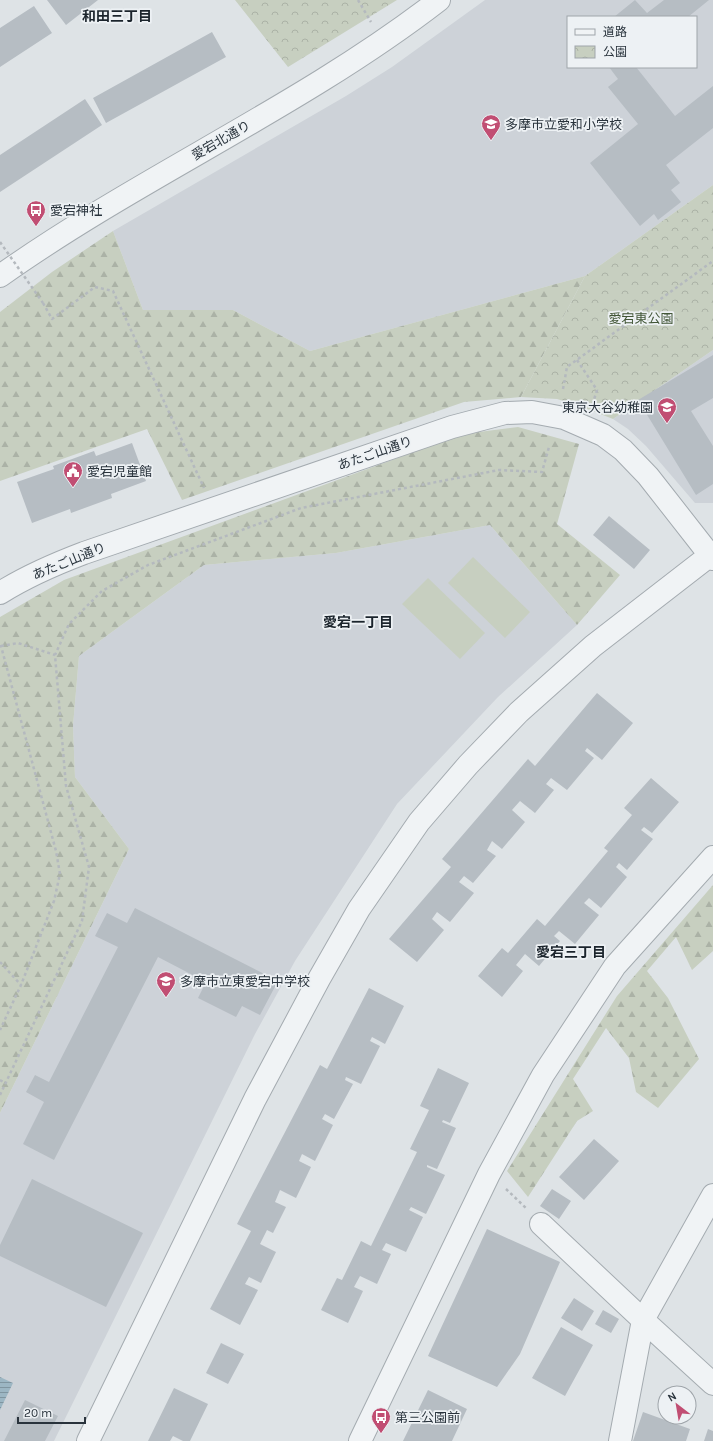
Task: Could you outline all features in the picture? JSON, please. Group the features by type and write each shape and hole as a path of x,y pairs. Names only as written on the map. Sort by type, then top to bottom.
{"street":[{"name":"愛宕北通り","path":"0,276 33,252 101,209 294,97 370,50 439,0"},
{"name":"あたご山通り","path":"0,593 46,568 84,553 452,427 505,413 532,412 564,418 604,435 623,450 648,476 712,556"},
{"path":"88,1441 255,1099 319,979 359,908 419,822 468,765 520,712 593,646 712,556"},
{"path":"360,1441 489,1174 543,1075 615,966 713,857"},
{"path":"620,1441 642,1320 713,1195"},
{"path":"542,1224 642,1320 713,1384"}],"path":[{"path":"358,0 371,22"},
{"path":"0,242 43,303 52,319 95,287 113,291 206,494"},
{"path":"563,389 567,367 713,262"},
{"path":"577,360 597,390 592,408"},
{"path":"0,1095 82,921 89,867 66,786 56,655 70,624 102,591 148,564 301,508 499,470 542,472 549,447"},
{"path":"0,1030 21,985 54,901 60,874 56,850 1,646 18,643 56,655"},
{"path":"0,962 21,985"},
{"path":"0,1080 6,1083"},
{"path":"489,1174 542,1224"}],"shaded area":[{"name":"多摩市立愛和小学校","path":"485,0 713,0 713,185 585,276 310,351 233,310 143,310 113,231 346,96 392,67"},
{"name":"東京大谷幼稚園","path":"713,350 713,503 695,503 646,446 628,429 613,419"},
{"name":"多摩市立東愛宕中学校","path":"490,525 577,625 498,697 397,804 295,961 255,1034 54,1441 0,1441 0,1113 129,849 75,777 73,726 79,656 204,565 336,553"}],"green space":[{"path":"235,0 397,0 288,67"},
{"name":"愛宕東公園","path":"713,185 713,350 613,419 557,399 521,397 585,276"},
{"path":"113,231 143,310 233,310 310,351 585,276 521,397 464,402 182,500 147,429 0,481 0,312 52,272"},
{"path":"518,427 579,444 557,524 620,575 577,625 490,525 336,553 204,565 79,656 73,726 75,777 129,849 0,1113 0,617 64,580 463,434"},
{"path":"473,557 530,612 505,638 448,583"},
{"path":"428,578 485,633 460,659 402,604"},
{"path":"713,885 713,951 692,970 676,937 647,971 668,998 699,1059 658,1108 636,1092 629,1058 606,1028 573,1079 593,1111 577,1121 528,1197 507,1171 617,996"}],"water":[{"path":"0,1377 13,1383 0,1410"}],"building":[{"path":"47,0 98,0 66,25"},
{"path":"635,0 647,13 664,0 709,0 689,16 615,16"},
{"path":"34,6 52,33 0,67 0,28"},
{"path":"212,32 226,57 106,123 93,98"},
{"path":"610,68 637,68 675,116 713,86 713,128 666,165 680,183 671,190 681,202 658,220 654,214 640,226 590,163 638,124 608,87 618,79"},
{"path":"85,99 102,125 0,192 0,155"},
{"name":"東京大谷幼稚園","path":"713,355 713,398 691,411 713,446 713,484 696,495 638,400"},
{"name":"愛宕児童館","path":"132,443 146,481 111,494 112,498 71,513 70,509 32,523 17,482 54,469 53,466 94,451 96,456"},
{"path":"609,516 650,550 634,569 593,535"},
{"path":"597,693 633,723 602,760 587,748 585,751 594,758 567,790 551,778 546,784 554,790 535,813 520,801 512,810 525,822 502,849 492,841 487,850 496,856 473,883 464,876 459,882 474,893 450,922 437,912 432,919 444,930 417,962 389,939 451,867 442,859 528,759 535,766"},
{"path":"651,778 679,802 652,833 644,827 641,830 653,839 627,870 619,863 616,867 627,877 601,908 589,898 584,903 599,915 575,944 559,931 554,936 560,941 539,966 525,954 516,965 523,971 502,997 478,976 502,948 508,953 537,919 545,926 608,851 604,848 632,815 624,808"},
{"path":"135,908 278,981 260,1015 242,1006 236,1017 198,998 206,982 158,957 54,1160 23,1144 44,1102 26,1092 35,1075 49,1082 118,947 95,936 107,913 127,923"},
{"path":"369,988 404,1006 385,1044 372,1037 370,1041 380,1046 361,1084 346,1077 345,1080 353,1084 334,1119 325,1114 322,1119 333,1125 315,1161 302,1154 299,1161 311,1167 296,1198 280,1190 275,1202 286,1207 273,1233 267,1230 260,1244 276,1252 261,1283 249,1277 245,1284 258,1290 240,1325 210,1309 251,1231 237,1224 320,1065 327,1069"},
{"path":"438,1068 469,1083 450,1123 443,1120 442,1122 456,1128 437,1169 427,1165 427,1167 445,1175 426,1214 411,1207 409,1210 423,1217 406,1252 386,1243 382,1250 391,1254 377,1284 360,1276 354,1287 363,1291 348,1323 321,1310 337,1278 342,1280 361,1241 371,1246 417,1152 410,1149 429,1110 420,1106"},
{"path":"594,1139 619,1161 584,1200 559,1177"},
{"path":"32,1179 143,1233 106,1307 0,1256 0,1245"},
{"path":"552,1189 571,1201 559,1219 540,1206"},
{"path":"487,1229 560,1262 520,1354 497,1387 428,1356"},
{"path":"574,1298 594,1311 582,1331 561,1318"},
{"path":"603,1310 619,1319 611,1333 595,1324"},
{"path":"561,1327 593,1345 565,1396 532,1378"},
{"path":"221,1343 244,1354 228,1384 206,1373"},
{"path":"174,1388 208,1404 190,1441 183,1441 173,1436 170,1441 148,1441"},
{"path":"428,1390 467,1409 452,1441 403,1441"},
{"path":"25,1400 58,1416 45,1441 4,1441"},
{"path":"643,1412 657,1417 657,1425 679,1425 690,1429 686,1441 633,1441"},
{"path":"708,1429 713,1431 713,1441 704,1441"}],"place":[{"name":"多摩市立愛和小学校","path":"491,141"},
{"name":"愛宕神社","path":"36,227"},
{"name":"東京大谷幼稚園","path":"667,424"},
{"name":"愛宕児童館","path":"73,488"},
{"name":"多摩市立東愛宕中学校","path":"166,998"},
{"name":"第三公園前","path":"381,1434"}],"district":[{"name":"和田三丁目","path":"117,16"},
{"name":"愛宕一丁目","path":"358,622"},
{"name":"愛宕三丁目","path":"571,952"}]}
